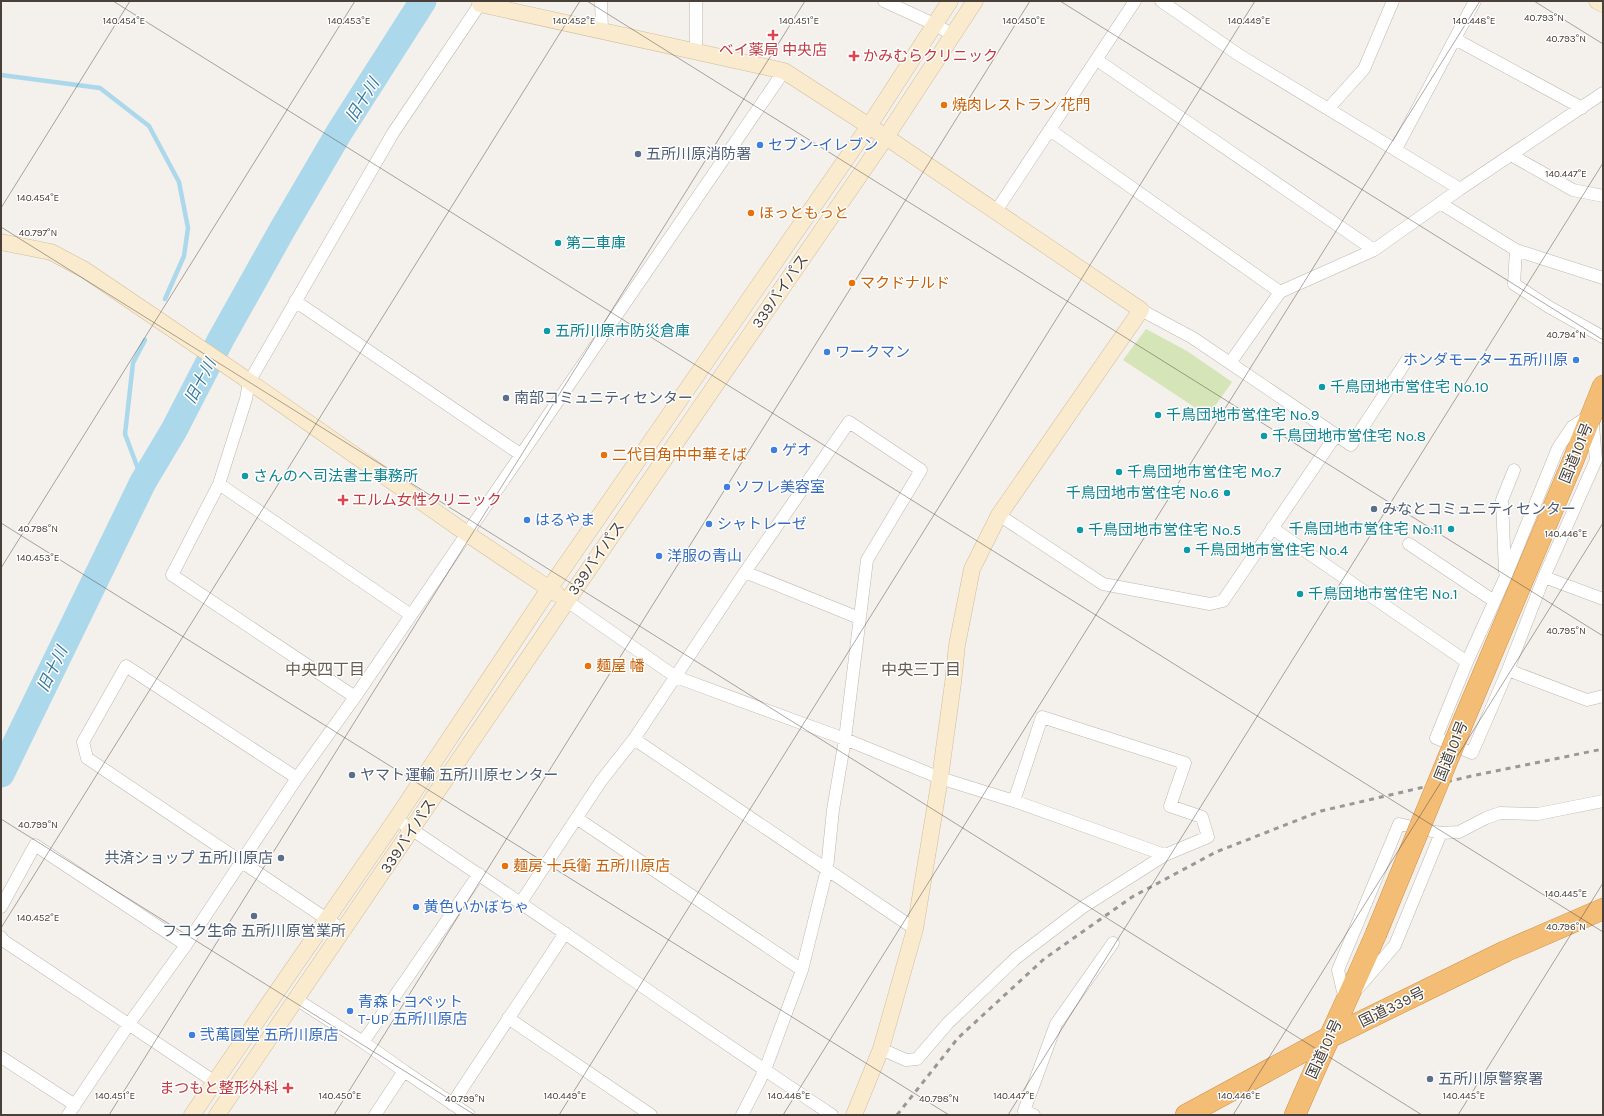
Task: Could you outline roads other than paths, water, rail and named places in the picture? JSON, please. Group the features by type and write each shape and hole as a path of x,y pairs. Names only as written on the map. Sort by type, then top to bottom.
{"highway":[{"name":"国道101号","path":"1295,1115 1328,1038 1346,1003 1376,934 1603,386"},
{"name":"国道339号","path":"1186,1115 1328,1038 1506,951 1603,908"}],"street":[{"path":"601,1 602,31"},
{"path":"696,1 696,51"},
{"path":"884,1 934,24 953,35"},
{"path":"192,1115 396,819 549,589 869,126 950,1"},
{"name":"339バイパス","path":"217,1115 567,601 886,137 975,1"},
{"path":"996,211 1135,1"},
{"path":"1162,1 1239,55 1396,148 1460,189"},
{"path":"1328,109 1364,69 1393,1"},
{"path":"1396,148 1475,1"},
{"path":"1597,1 1603,4"},
{"path":"354,697 172,575 219,484 246,399 245,378 295,301 393,133 481,3 784,71 886,137 1141,310 1193,338 1351,445 1407,360"},
{"path":"1455,39 1582,108"},
{"path":"1097,60 1374,250"},
{"path":"1,1057 72,1110 186,945 297,778 411,615 784,71"},
{"path":"1230,363 1280,292 1374,250 1460,189 1603,93"},
{"path":"1050,130 1280,292"},
{"path":"1511,155 1573,190 1603,196"},
{"path":"1440,203 1516,250 1603,278"},
{"path":"1,242 51,252 84,270 131,300 676,677 845,740 940,778 1014,802 1164,855"},
{"path":"1516,250 1514,284 1549,307 1603,337"},
{"path":"295,301 520,454"},
{"path":"854,1115 881,1049 915,929 940,778 957,645 972,569 999,515 1141,310"},
{"path":"1592,414 1597,472 1544,577 1508,670 1472,753 1436,738 1467,662 1505,578 1558,448 1572,427 1592,414"},
{"path":"521,902 578,819 601,781 634,739 745,572 848,422 921,470 867,560 845,740 833,810 827,869 802,970 765,1070 742,1115"},
{"path":"999,515 1103,584 1210,604 1223,601 1336,435"},
{"path":"1505,578 1502,500 1514,470"},
{"path":"219,484 411,615"},
{"path":"1272,528 1467,662"},
{"path":"1409,544 1494,601"},
{"path":"745,572 859,618"},
{"path":"1544,577 1603,599"},
{"path":"297,778 126,666 83,742 87,758 343,930"},
{"path":"1508,670 1587,700 1603,696"},
{"path":"881,1049 906,1060 916,1059 948,1023 1016,958 1083,907 1164,855 1208,837 1202,817 1170,806 1185,763 1042,717 1014,802"},
{"path":"634,739 915,929"},
{"path":"1346,1003 1338,970 1399,824 1441,833 1459,832 1486,818 1500,813 1538,814 1603,801"},
{"path":"396,819 521,902 832,1115"},
{"path":"578,819 802,970"},
{"path":"1346,1003 1395,945 1441,833"},
{"path":"1,907 35,845 186,945"},
{"path":"363,1042 479,874"},
{"path":"452,1104 565,933"},
{"path":"1,937 4,941 215,1082"},
{"path":"1034,1115 1024,1111 1056,1024 1113,943"},
{"path":"296,999 363,1042 469,1115"},
{"path":"508,1018 651,1115"},
{"path":"375,1115 404,1071"}],"waterway":[{"name":"旧十川","path":"1,774 143,482 174,430 221,339 340,131 423,1"},
{"path":"1,75 100,88 149,126 179,182 188,228 184,256 165,299"},
{"path":"143,482 125,434 133,363 145,340"}],"railway":[{"path":"897,1115 958,1038 1044,959 1132,897 1216,852 1321,811 1476,775 1603,749"}],"place":[{"name":"ベイ薬局 中央店","path":"773,35"},
{"name":"かみむらクリニック","path":"854,56"},
{"name":"焼肉レストラン 花門","path":"944,105"},
{"name":"セブン-イレブン","path":"760,145"},
{"name":"五所川原消防署","path":"638,154"},
{"name":"ほっともっと","path":"751,213"},
{"name":"第二車庫","path":"558,243"},
{"name":"マクドナルド","path":"852,283"},
{"name":"五所川原市防災倉庫","path":"547,331"},
{"name":"ワークマン","path":"827,352"},
{"name":"ホンダモーター五所川原","path":"1576,360"},
{"name":"千鳥団地市営住宅 No.10","path":"1322,387"},
{"name":"南部コミュニティセンター","path":"506,398"},
{"name":"千鳥団地市営住宅 No.9","path":"1158,415"},
{"name":"千鳥団地市営住宅 No.8","path":"1264,436"},
{"name":"ゲオ","path":"774,450"},
{"name":"二代目角中中華そば","path":"604,455"},
{"name":"千鳥団地市営住宅 Mo.7","path":"1119,472"},
{"name":"さんのへ司法書士事務所","path":"245,476"},
{"name":"ソフレ美容室","path":"727,487"},
{"name":"千鳥団地市営住宅 No.6","path":"1227,493"},
{"name":"エルム女性クリニック","path":"343,500"},
{"name":"みなとコミュニティセンター","path":"1374,509"},
{"name":"はるやま","path":"527,520"},
{"name":"シャトレーゼ","path":"709,524"},
{"name":"千鳥団地市営住宅 No.11","path":"1451,529"},
{"name":"千鳥団地市営住宅 No.5","path":"1080,530"},
{"name":"千鳥団地市営住宅 No.4","path":"1187,550"},
{"name":"洋服の青山","path":"659,556"},
{"name":"千鳥団地市営住宅 No.1","path":"1300,594"},
{"name":"麺屋 幡","path":"588,666"},
{"name":"ヤマト運輸 五所川原センター","path":"352,775"},
{"name":"共済ショップ 五所川原店","path":"281,858"},
{"name":"麺房 十兵衛 五所川原店","path":"505,866"},
{"name":"黄色いかぼちゃ","path":"416,907"},
{"name":"フコク生命 五所川原営業所","path":"254,916"},
{"name":"青森トヨペット T-UP 五所川原店","path":"350,1011"},
{"name":"弐萬圓堂 五所川原店","path":"192,1035"},
{"name":"五所川原警察署","path":"1430,1079"},
{"name":"まつもと整形外科","path":"288,1088"}],"district":[{"name":"中央四丁目","path":"325,669"},
{"name":"中央三丁目","path":"921,669"}]}
